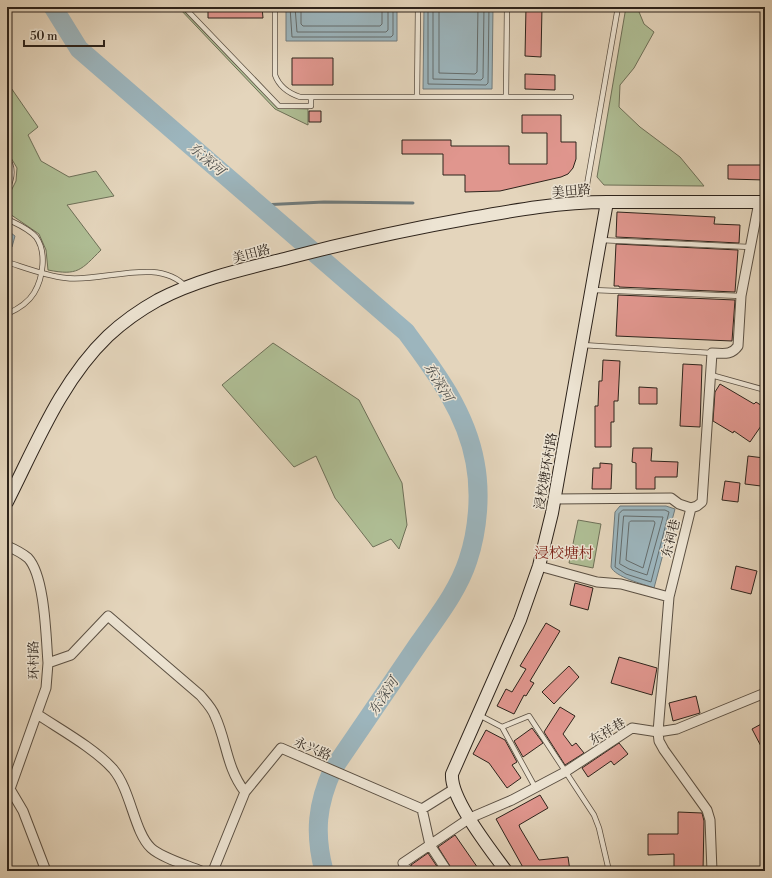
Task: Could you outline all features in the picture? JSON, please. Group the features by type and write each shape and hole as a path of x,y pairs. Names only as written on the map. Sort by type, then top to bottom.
{"street":[{"name":"美田路","path":"7,502 69,383 88,358 109,336 133,316 158,300 187,287 245,269 360,239 510,211 584,202 607,202"},
{"path":"607,202 762,202 750,247 741,296 738,346 735,351 730,354 712,353"},
{"name":"浸校塘环村路","path":"506,871 470,818 454,789 452,774 520,620 539,566 554,499 607,202"},
{"name":"东祠巷","path":"712,353 702,502 691,508 669,597 658,732 659,741 664,750 707,810 710,820 712,871"},
{"path":"554,499 671,498 679,504 691,508"},
{"name":"环村路","path":"7,546 29,559 38,576 48,663 46,688 9,791 23,811 46,871"},
{"path":"539,566 596,582 621,584 669,597"},
{"path":"48,663 71,655 108,616 200,695 209,705 215,716 233,775 245,792"},
{"name":"东祥巷","path":"408,871 403,863 470,818 535,788 565,772 632,728 658,732 677,729 765,693"},
{"path":"37,714 98,756 114,770 125,789 143,836 152,849 201,871"},
{"name":"永兴路","path":"213,871 245,792 281,748 422,809"},
{"path":"448,871 430,845 422,809 454,789"}],"lane":[{"path":"184,7 279,106 311,106 311,97"},
{"path":"275,7 275,75 278,82 291,94 300,97 571,97"},
{"path":"417,97 418,7"},
{"path":"506,97 507,7"},
{"path":"584,202 618,7"},
{"path":"7,158 12,169 11,180 7,189"},
{"path":"7,219 25,228 38,241 43,256 41,272 36,289 31,297 7,314"},
{"path":"600,240 750,247"},
{"path":"7,262 41,272 77,279 118,274 167,274 179,279 187,287"},
{"path":"591,290 741,296"},
{"path":"582,345 712,353"},
{"path":"710,375 765,390"},
{"path":"478,715 502,726 535,788"},
{"path":"502,726 528,716 594,815 599,828 609,871"}],"green space":[{"path":"178,7 180,7 278,108 308,109 308,125 275,109"},
{"path":"626,7 637,7 644,24 654,32 634,68 620,85 619,107 640,127 680,157 704,186 604,185 597,177"},
{"path":"7,82 38,127 28,135 41,161 69,177 96,171 114,196 67,205 101,250 83,267 73,272 48,270 46,250 39,234 7,212 7,199 16,181 17,168 7,151"},
{"path":"273,343 359,400 402,483 407,525 399,549 391,539 373,547 335,498 316,456 294,467 222,385"},
{"path":"578,520 601,524 593,568 569,563"}],"water":[{"path":"286,7 397,7 397,41 286,41"},
{"path":"424,7 493,7 492,89 423,89"},
{"path":"7,230 15,236 12,247 7,248"},
{"path":"620,506 666,506 675,509 654,588 623,577 611,567 615,512"}],"building":[{"path":"208,7 262,7 263,18 208,18"},
{"path":"526,7 542,7 541,57 525,56"},
{"path":"292,58 333,58 333,85 292,85"},
{"path":"525,74 555,75 555,90 525,89"},
{"path":"309,111 321,111 321,122 309,122"},
{"path":"522,115 561,115 561,142 576,142 576,159 573,168 568,174 561,177 500,191 465,192 465,175 443,175 443,154 402,154 402,140 451,140 451,146 509,146 509,164 547,164 547,133 522,133"},
{"path":"728,165 765,165 765,180 728,179"},
{"path":"617,212 715,217 714,224 740,225 739,243 616,237"},
{"path":"616,244 738,250 735,292 614,286"},
{"path":"618,295 735,300 732,341 616,336"},
{"path":"603,360 620,361 618,401 614,401 614,422 611,422 611,447 595,447 595,406 598,406 599,381 602,381"},
{"path":"683,364 702,365 700,427 680,426"},
{"path":"720,384 754,404 756,402 765,408 765,428 761,426 750,442 734,431 733,433 713,421 715,392"},
{"path":"639,387 657,388 657,404 639,404"},
{"path":"633,448 652,448 651,461 678,462 677,477 655,477 655,489 636,489 636,463 632,462"},
{"path":"748,456 764,458 761,486 745,484"},
{"path":"600,463 612,464 611,489 592,489 593,468 600,468"},
{"path":"725,481 740,483 738,502 722,500"},
{"path":"736,566 757,571 751,594 731,589"},
{"path":"575,583 593,588 588,610 570,605"},
{"path":"546,623 560,631 530,681 534,683 526,696 524,695 514,714 497,706 506,689 512,692 526,669 520,666"},
{"path":"619,657 657,668 652,695 611,683"},
{"path":"569,666 579,677 554,704 542,692"},
{"path":"696,696 700,713 673,721 669,703"},
{"path":"560,707 575,716 563,734 572,746 576,743 584,753 565,765 544,732"},
{"path":"765,722 765,754 752,729"},
{"path":"532,728 543,743 523,757 514,741"},
{"path":"486,730 505,740 517,762 512,765 521,778 507,788 489,763 473,754"},
{"path":"619,743 628,754 614,765 611,761 588,777 582,768"},
{"path":"540,795 548,808 519,825 520,828 539,860 568,857 570,871 525,871 496,819"},
{"path":"678,812 702,813 704,821 703,871 674,870 674,854 648,855 648,834 678,834"},
{"path":"455,835 480,871 453,871 438,847"},
{"path":"428,853 440,871 414,871 411,865"}],"waterway":[{"name":"东深河","path":"53,7 79,49 406,332 448,393 457,409 471,444 477,474 478,511 468,560 453,593 333,769 323,794 320,807 318,831 324,871"},
{"path":"261,205 324,202 413,203"}],"district":[{"name":"浸校塘村","path":"564,553"}]}
